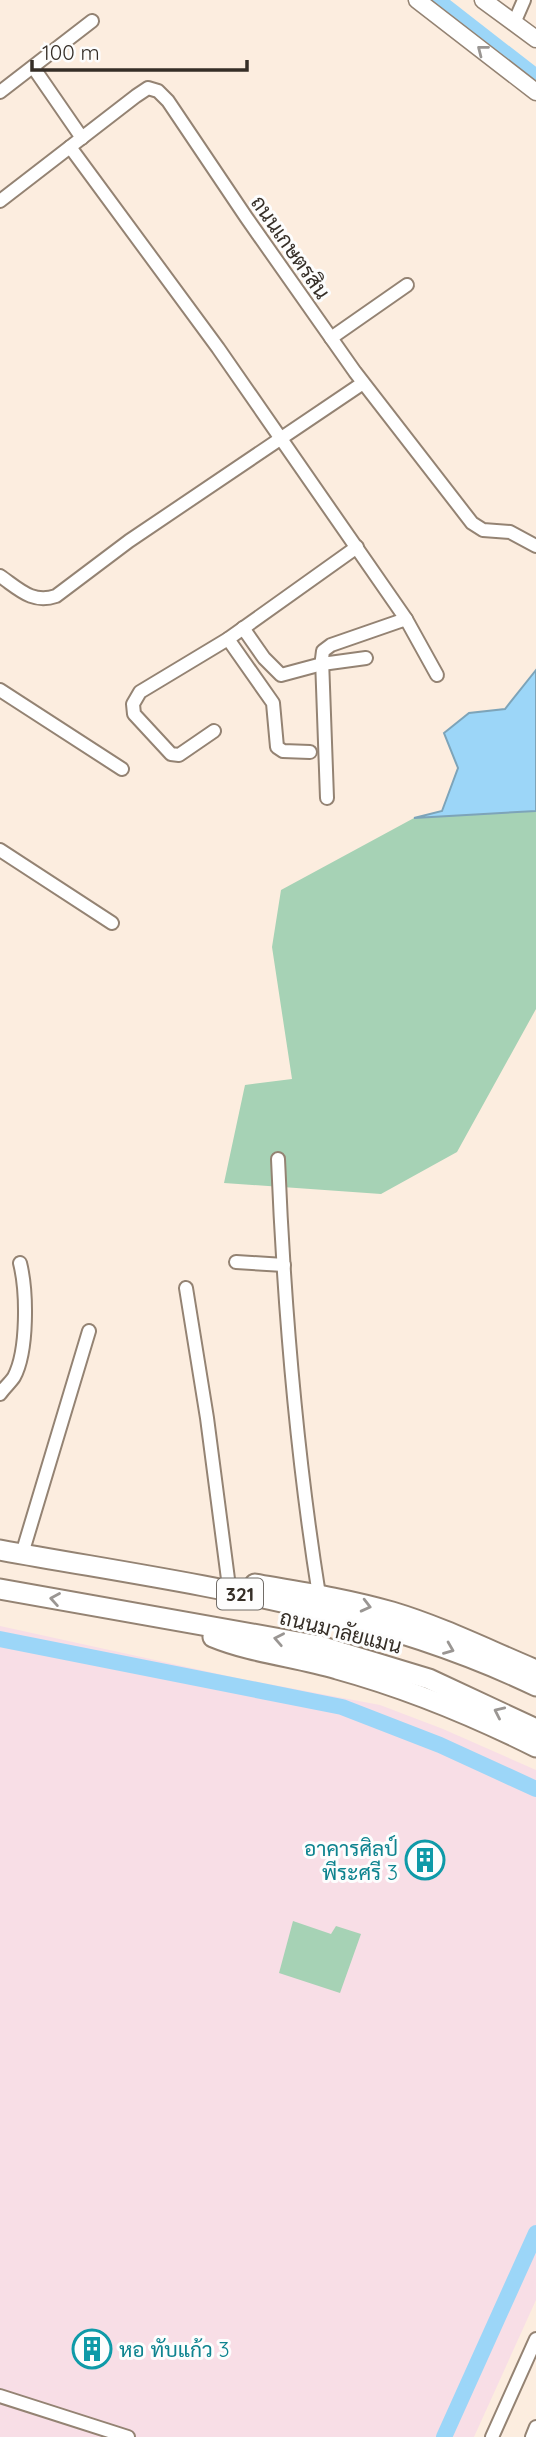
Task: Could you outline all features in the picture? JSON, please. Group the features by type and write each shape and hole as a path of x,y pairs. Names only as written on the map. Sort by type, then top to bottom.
{"highway":[{"name":"ถนนมาลัยแมน","path":"0,1550 197,1584 321,1610 443,1646 536,1686"},
{"path":"27,1555 85,1552 319,1595 392,1612 425,1623 536,1670"},
{"name":"ถนนมาลัยแมน","path":"0,1589 320,1646 429,1679 536,1729"},
{"path":"177,1621 242,1646 389,1684 536,1747"}],"street":[{"path":"417,0 536,92"},
{"path":"483,0 536,39"},
{"path":"514,23 524,0"},
{"path":"0,92 92,21"},
{"path":"33,67 82,138"},
{"name":"ถนนเกษตรสิน","path":"0,201 148,88 158,91 363,383 472,523 483,530 510,532 536,546"},
{"path":"70,147 357,547 406,619 437,675"},
{"path":"331,338 407,285"},
{"path":"0,576 30,597 45,600 56,596 129,541 363,383"},
{"path":"214,731 175,755 167,751 134,714 133,704 140,692 228,639 357,547"},
{"path":"327,798 323,651 331,645 406,619"},
{"path":"243,628 268,663 281,675 322,664 366,658"},
{"path":"228,639 273,703 277,747 283,751 310,752"},
{"path":"0,690 121,769"},
{"path":"0,850 112,923"},
{"path":"278,1159 286,1324 299,1455 319,1595"},
{"path":"236,1262 284,1265"},
{"path":"0,1394 14,1376 23,1335 24,1296 20,1263"},
{"path":"186,1288 208,1418 228,1579"},
{"path":"27,1555 89,1331"},
{"path":"492,2437 536,2339"},
{"path":"0,2396 128,2437"},
{"path":"531,2437 536,2427"}],"shaded area":[{"path":"0,1626 237,1678 380,1705 536,1770 536,2300 474,2437 0,2437"}],"green space":[{"path":"536,811 536,1009 457,1152 381,1194 224,1183 245,1085 292,1079 272,947 281,890 414,818"},
{"path":"293,1921 331,1934 336,1926 361,1934 340,1993 279,1973"}],"water":[{"path":"536,670 536,811 414,818 442,811 458,768 444,733 469,713 505,709"}],"waterway":[{"path":"437,0 536,77"},
{"path":"0,1639 342,1707 440,1745 536,1789"},
{"path":"444,2437 536,2233"}],"place":[{"name":"อาคารศิลป์ พีระศรี 3","path":"425,1860"},
{"name":"หอ ทับแก้ว 3","path":"92,2349"}]}
